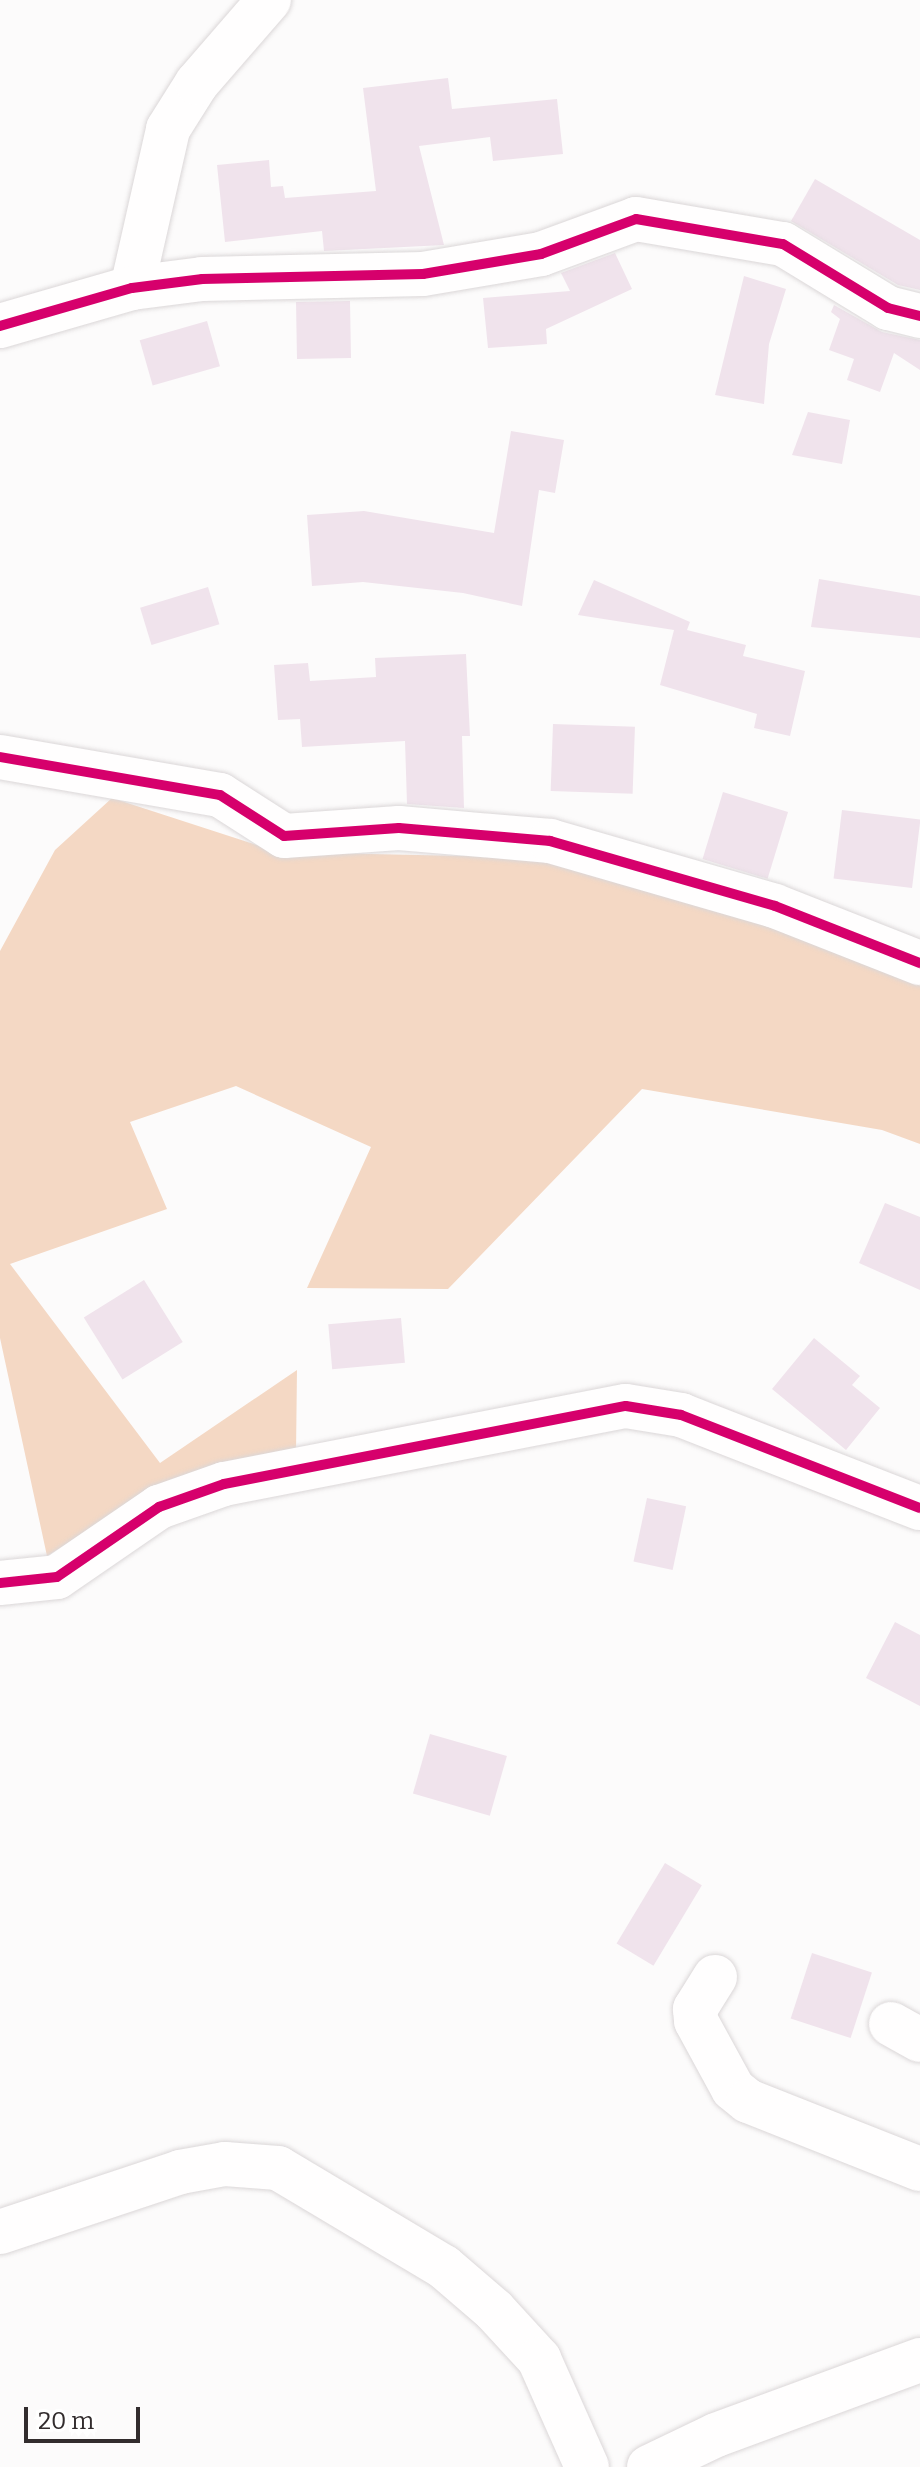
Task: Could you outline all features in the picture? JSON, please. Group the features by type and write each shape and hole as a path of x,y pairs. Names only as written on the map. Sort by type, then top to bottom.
{"street":[{"path":"132,288 168,129 266,0"},
{"path":"0,326 132,288 272,275 423,274 541,254 636,219 783,244 888,308 920,316"},
{"path":"0,757 220,795 284,836 399,828 550,841 775,906 920,963"},
{"path":"0,1583 57,1577 159,1507 224,1484 626,1406 681,1415 920,1508"},
{"path":"715,1977 695,2009 696,2021 733,2089 748,2101 920,2169"},
{"path":"0,2232 180,2172 225,2164 278,2168 444,2267 494,2310 539,2359 587,2467"},
{"path":"649,2467 716,2435 920,2360"}],"shaded area":[{"path":"112,798 278,852 555,858 920,976 920,1144 882,1130 642,1089 448,1289 307,1288 371,1147 236,1086 130,1122 167,1209 10,1264 160,1463 297,1370 296,1453 98,1524 47,1556 0,1338 0,951 55,850"}],"building":[{"path":"448,78 452,109 557,99 563,154 493,161 490,137 419,146 444,245 324,251 322,231 225,242 217,165 269,160 271,187 283,186 285,198 376,191 363,88"},
{"path":"815,179 920,240 920,290 898,285 791,221"},
{"path":"615,253 632,289 546,329 547,344 488,348 483,298 570,291 561,273"},
{"path":"744,276 786,289 769,344 764,404 715,395"},
{"path":"350,301 351,358 297,359 296,302"},
{"path":"834,305 882,332 920,340 920,370 894,353 880,392 847,380 854,359 829,350 840,319 831,312"},
{"path":"207,321 220,366 153,385 140,340"},
{"path":"808,412 850,420 842,464 792,455"},
{"path":"511,431 564,440 555,493 539,490 522,606 463,593 363,582 312,586 307,515 364,511 494,533"},
{"path":"819,579 920,596 920,638 811,627"},
{"path":"594,580 690,622 687,630 746,645 743,656 805,671 790,736 754,728 757,714 660,685 674,630 578,615"},
{"path":"208,587 219,624 152,645 140,608"},
{"path":"466,654 470,736 462,736 464,808 407,804 405,741 302,747 300,719 278,720 274,665 308,663 310,681 376,677 375,658"},
{"path":"553,724 635,727 633,794 551,791"},
{"path":"723,792 788,812 768,879 703,859"},
{"path":"842,810 920,820 912,888 834,878"},
{"path":"885,1203 920,1217 920,1290 859,1263"},
{"path":"144,1280 183,1342 122,1380 84,1318"},
{"path":"401,1318 405,1363 332,1369 328,1324"},
{"path":"814,1338 860,1376 852,1385 880,1408 846,1450 772,1389"},
{"path":"647,1498 686,1506 673,1570 633,1562"},
{"path":"895,1622 920,1635 920,1706 866,1678"},
{"path":"430,1734 507,1756 490,1816 413,1794"},
{"path":"665,1863 702,1885 653,1966 617,1944"},
{"path":"812,1953 872,1972 851,2038 791,2019"}],"cycle path":[{"path":"0,326 132,288 202,279 423,274 541,254 636,219 783,244 888,308 920,316"},
{"path":"0,757 220,795 284,836 399,828 550,841 775,906 920,963"},
{"path":"0,1583 57,1577 159,1507 224,1484 626,1406 681,1415 920,1508"}]}
